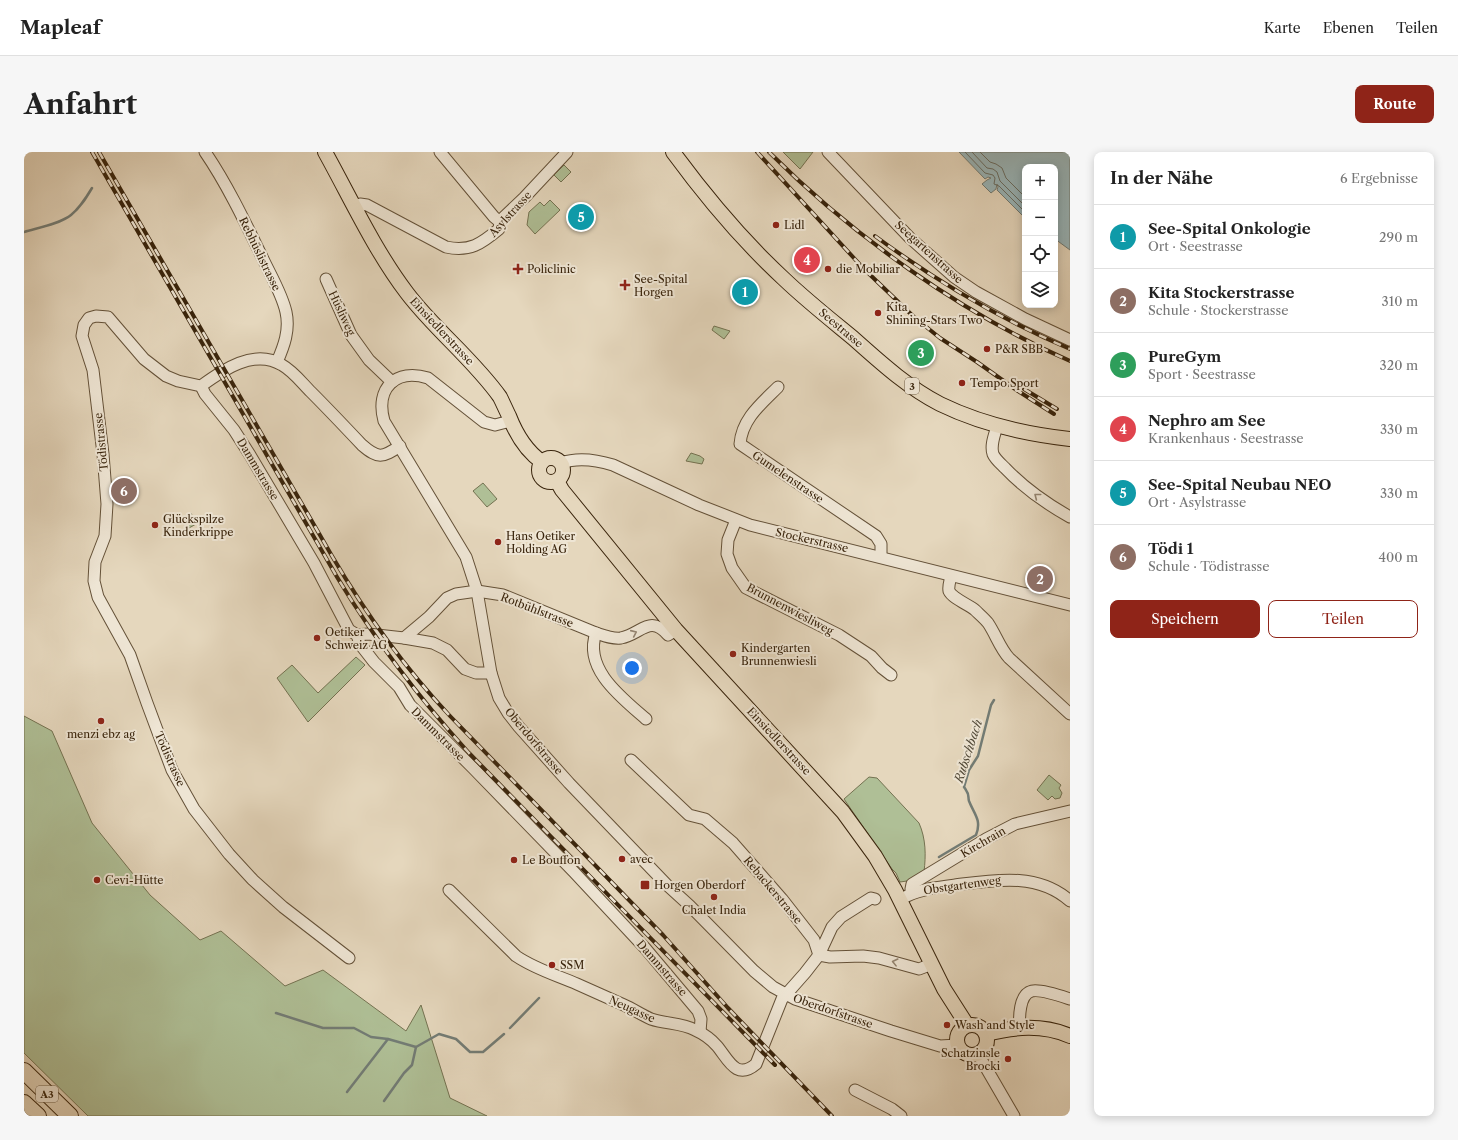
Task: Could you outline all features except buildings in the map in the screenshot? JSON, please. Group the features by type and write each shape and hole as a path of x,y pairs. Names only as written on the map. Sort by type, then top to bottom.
{"highway":[{"name":"A3","path":"24,1071 70,1116"},
{"name":"A3","path":"24,1103 38,1116"}],"main road":[{"name":"Einsiedlerstrasse","path":"325,152 391,272 423,313 487,381 501,399 510,421 529,452 542,462"},
{"name":"Seestrasse","path":"672,152 756,252 794,288 903,381 938,403 980,421 1028,433 1070,439"},
{"name":"Seestrasse","path":"1055,437 1070,443"},
{"path":"554,458 561,463 563,472 557,481 550,482 543,479 539,469 545,459 554,458"},
{"name":"Einsiedlerstrasse","path":"557,481 562,490 593,529 676,630 836,802 875,856 899,899 944,990 967,1025"},
{"path":"967,1025 976,1025 986,1034 986,1043 982,1051 978,1054 966,1054 962,1052 957,1045 957,1035 959,1031 967,1025"},
{"path":"986,1034 1020,1028 1042,1028 1062,1032 1070,1036"}],"street":[{"name":"Rebhüslistrasse","path":"205,152 250,232 282,299 286,313 287,330 285,346 277,362"},
{"path":"440,152 494,217 500,222"},
{"name":"Asylstrasse","path":"355,206 360,204 367,205 446,247 456,249 478,245 500,229 500,222 566,152"},
{"name":"Seegartenstrasse","path":"828,152 910,238 954,277 976,292 1070,340"},
{"name":"Hüsliweg","path":"326,279 351,335 369,360 392,382"},
{"name":"Tödistrasse","path":"201,386 178,381 166,376 144,359 108,317 96,316 89,318 84,325 82,336 93,370 107,504 105,536 95,562 94,582 98,597 130,655 172,770 194,809 229,854 253,880 283,907 349,958"},
{"path":"201,386 214,376 244,361 264,359 277,362 300,381 362,445 372,453 382,456 400,446"},
{"path":"392,382 410,375 428,378 484,422 495,425 510,421"},
{"name":"Oberdorfstrasse","path":"392,382 385,391 382,402 381,412 384,421 466,557 477,591 491,673 499,698 508,714 569,783 667,885 690,906 754,971 773,987 805,1002 940,1046 957,1045"},
{"name":"Dammstrasse","path":"201,386 205,394 234,430 250,455 314,563 349,630 357,635 360,644 374,662 400,687 410,706 478,774 645,948 698,1012 700,1032"},
{"name":"Gumelenstrasse","path":"778,387 752,414 742,430 740,444 876,536 881,544 881,556"},
{"path":"997,426 992,445 995,457 1020,483 1041,500 1070,517"},
{"name":"Stockerstrasse","path":"561,463 574,460 599,460 736,520 881,556 951,576 1070,605"},
{"name":"Brunnenwiesliweg","path":"736,520 728,540 727,554 732,568 746,588 843,638 871,656 891,675"},
{"path":"951,576 949,591 952,595 973,608 983,617 1009,658 1070,714"},
{"name":"Rotbühlstrasse","path":"401,638 429,617 447,598 456,594 477,591 503,595 596,634 611,638 621,638 635,634 646,626 655,625 662,628 668,635 676,630"},
{"path":"357,635 368,634 433,643 446,650 465,669 476,673 491,673"},
{"path":"596,634 593,641 595,660 600,672 608,683 646,719"},
{"name":"Rebackerstrasse","path":"631,760 689,815 705,819 733,844 782,899 814,940 819,955"},
{"name":"Kirchrain","path":"913,893 911,889 912,884 986,839 1015,824 1070,811"},
{"name":"Obstgartenweg","path":"899,899 913,893 930,889 976,882 1015,879 1054,889 1070,901"},
{"name":"Neugasse","path":"449,890 516,956 528,964 575,983 651,1018 669,1024 683,1026 706,1035 732,1065 739,1070 749,1069 756,1064 779,1006 786,994"},
{"path":"786,994 819,955 832,927 841,917 871,898 875,899"},
{"path":"819,955 830,957 863,956 879,958 919,969 932,964"},
{"path":"1020,1028 1020,1009 1023,1000 1028,993 1033,991 1066,998"},
{"path":"978,1054 1014,1116"},
{"path":"855,1090 892,1109 901,1116"}],"green space":[{"path":"783,152 813,152 800,169"},
{"path":"564,165 571,172 561,182 554,175"},
{"path":"550,200 560,210 535,234 527,225 529,212 540,202 544,206"},
{"path":"714,326 730,331 724,339 712,330"},
{"path":"691,453 704,459 702,464 686,461"},
{"path":"483,483 497,499 487,507 473,491"},
{"path":"191,513 196,524 189,528 183,517"},
{"path":"356,657 365,665 308,722 277,678 292,665 318,693"},
{"path":"24,716 52,731 92,823 150,895 200,940 221,931 285,986 323,970 406,1031 421,1005 450,1098 487,1116 88,1116 24,1053"},
{"path":"1049,775 1061,785 1059,788 1062,793 1060,798 1055,799 1052,796 1048,800 1037,790"},
{"path":"869,777 877,778 919,823 925,847 924,872 907,881 900,882 896,873 844,799"}],"water":[{"path":"959,152 1070,152 1070,250 1058,241 1058,164 1022,164 1022,215 997,190 997,184 996,189 991,193 982,184 991,178 988,177 985,179"}],"waterway":[{"path":"24,232 55,223 66,218 80,206 92,188"},
{"name":"Rubschbach","path":"939,857 976,835 978,830 977,817 969,801 968,793 964,787 969,770 978,756 991,705 994,700"},
{"path":"510,1028 539,998"},
{"path":"276,1013 323,1028 354,1028 371,1037 388,1039 416,1047 439,1034 456,1039 470,1052 483,1052 504,1034"},
{"path":"347,1092 388,1039"},
{"path":"384,1101 404,1073 412,1065 416,1047"}],"railway":[{"path":"92,152 337,577 398,668 469,753 775,1065"},
{"path":"99,152 332,556 358,599 401,659 450,716 663,935 728,1008 832,1116"},
{"path":"757,152 863,268 914,317 940,338 1054,414"},
{"path":"769,152 836,213 910,270 989,320 1029,342 1070,361"},
{"path":"875,236 898,253 969,298 1019,325 1070,349"},
{"path":"1024,389 1057,409"}],"place":[{"name":"See-Spital Neubau NEO","path":"581,217"},
{"name":"Lidl","path":"776,225"},
{"name":"Nephro am See","path":"807,260"},
{"name":"Policlinic","path":"518,269"},
{"name":"die Mobiliar","path":"828,269"},
{"name":"See-Spital Horgen","path":"625,285"},
{"name":"See-Spital Onkologie","path":"745,292"},
{"name":"Kita Shining-Stars Two","path":"878,313"},
{"name":"P&R SBB","path":"987,349"},
{"name":"PureGym","path":"921,353"},
{"name":"Tempo Sport","path":"962,383"},
{"name":"Tödi 1","path":"124,491"},
{"name":"Glückspilze Kinderkrippe","path":"155,525"},
{"name":"Hans Oetiker Holding AG","path":"498,542"},
{"name":"Kita Stockerstrasse","path":"1040,579"},
{"name":"Oetiker Schweiz AG","path":"317,638"},
{"name":"Kindergarten Brunnenwiesli","path":"733,654"},
{"name":"menzi ebz ag","path":"101,721"},
{"name":"avec","path":"622,859"},
{"name":"Le Bouffon","path":"514,860"},
{"name":"Cevi-Hütte","path":"97,880"},
{"name":"Horgen Oberdorf","path":"645,885"},
{"name":"Chalet India","path":"714,897"},
{"name":"SSM","path":"552,965"},
{"name":"Wash and Style","path":"947,1025"},
{"name":"Schatzinsle Brocki","path":"1008,1059"}]}
